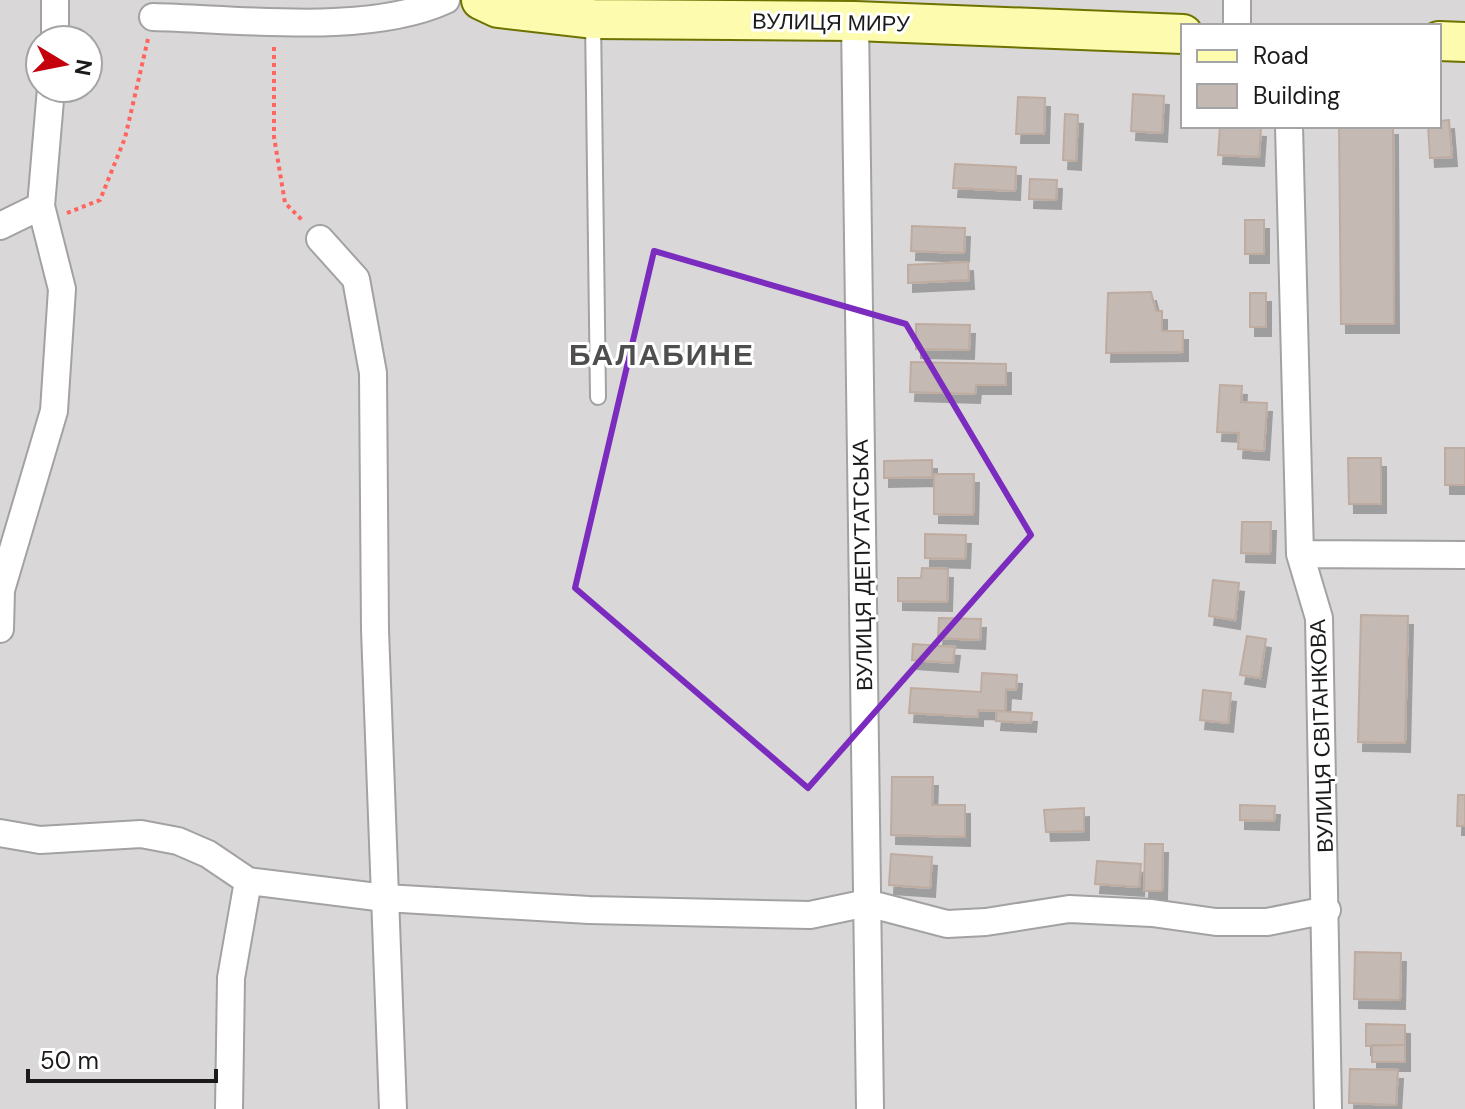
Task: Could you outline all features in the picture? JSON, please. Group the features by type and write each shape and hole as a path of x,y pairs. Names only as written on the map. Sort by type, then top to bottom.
{"street":[{"path":"55,0 55,24"},
{"path":"153,17 339,22 427,9 446,0"},
{"name":"ВУЛИЦЯ МИРУ","path":"481,0 498,8 593,19 855,21 1181,34"},
{"path":"1237,0 1237,24"},
{"name":"ВУЛИЦЯ ДЕПУТАТСЬКА","path":"855,21 870,1109"},
{"path":"1441,41 1465,42"},
{"path":"0,629 1,590 54,411 62,289 44,214 50,104"},
{"name":"ВУЛИЦЯ СВІТАНКОВА","path":"1289,128 1300,554 1319,618 1327,910 1328,1109"},
{"path":"0,226 44,214"},
{"path":"320,239 356,279 373,373 375,630 393,1109"},
{"path":"1300,554 1465,555"},
{"path":"0,833 40,840 141,834 178,841 208,854 248,881 385,898 589,910 810,915 867,903 947,924 986,922 1069,909 1152,913 1216,922 1267,922 1327,910"},
{"path":"229,1109 231,978 248,881"}],"lane":[{"path":"593,19 598,397"}],"path":[{"path":"44,214 100,200 125,138 153,17"},
{"path":"274,20 274,137 285,203 320,239"}],"highlighted area":[{"path":"654,251 906,324 1031,535 808,788 575,588"}],"shaded area":[{"path":"0,0 1465,0 1465,1109 0,1109"}],"building":[{"path":"1133,94 1164,96 1162,133 1131,131"},
{"path":"1018,97 1045,98 1044,134 1016,134"},
{"path":"1065,114 1078,115 1076,161 1063,160"},
{"path":"1449,120 1452,157 1430,158 1428,128 1441,128 1441,121"},
{"path":"1220,128 1261,128 1259,157 1218,155"},
{"path":"1339,128 1393,128 1394,324 1341,324"},
{"path":"955,164 1016,167 1015,191 953,188"},
{"path":"1030,179 1057,180 1056,200 1029,199"},
{"path":"1245,220 1264,220 1264,254 1245,254"},
{"path":"912,226 965,228 964,253 911,251"},
{"path":"968,262 969,280 908,283 908,265"},
{"path":"1151,292 1156,311 1162,311 1162,331 1183,331 1183,352 1106,353 1108,293"},
{"path":"1250,293 1266,293 1266,327 1250,327"},
{"path":"916,324 970,325 969,350 916,349"},
{"path":"911,362 1006,364 1006,385 976,385 975,394 910,392"},
{"path":"1220,385 1242,386 1241,402 1267,403 1264,451 1238,449 1239,433 1217,432"},
{"path":"1445,448 1465,448 1465,485 1445,485"},
{"path":"1348,458 1381,458 1381,504 1349,504"},
{"path":"932,460 932,477 884,478 884,461"},
{"path":"934,474 974,474 973,515 934,514"},
{"path":"1242,522 1271,522 1270,554 1241,553"},
{"path":"925,534 966,535 965,559 925,558"},
{"path":"922,568 948,569 947,602 898,601 898,578 921,578"},
{"path":"1213,580 1239,583 1235,620 1209,616"},
{"path":"1361,615 1408,616 1405,743 1358,742"},
{"path":"939,618 981,619 980,640 938,638"},
{"path":"1247,636 1266,639 1260,678 1240,675"},
{"path":"913,644 955,647 953,663 912,660"},
{"path":"982,673 1017,675 1016,690 1006,689 1005,711 978,710 978,717 909,713 911,688 981,692"},
{"path":"1203,690 1231,693 1228,723 1200,720"},
{"path":"997,711 1032,713 1031,723 996,721"},
{"path":"892,777 933,777 932,805 965,805 965,837 891,835"},
{"path":"1458,795 1465,795 1465,826 1457,826"},
{"path":"1240,805 1275,806 1274,821 1240,820"},
{"path":"1084,808 1084,831 1046,832 1044,810"},
{"path":"1145,844 1163,844 1162,891 1144,891"},
{"path":"891,854 932,857 930,888 889,885"},
{"path":"1097,861 1141,864 1139,887 1095,884"},
{"path":"1355,952 1401,953 1400,1000 1354,999"},
{"path":"1366,1024 1405,1025 1405,1045 1366,1046"},
{"path":"1372,1045 1405,1045 1405,1062 1372,1062"},
{"path":"1350,1069 1398,1070 1396,1105 1349,1103"}],"district":[{"name":"БАЛАБИНЕ","path":"662,355"}]}
